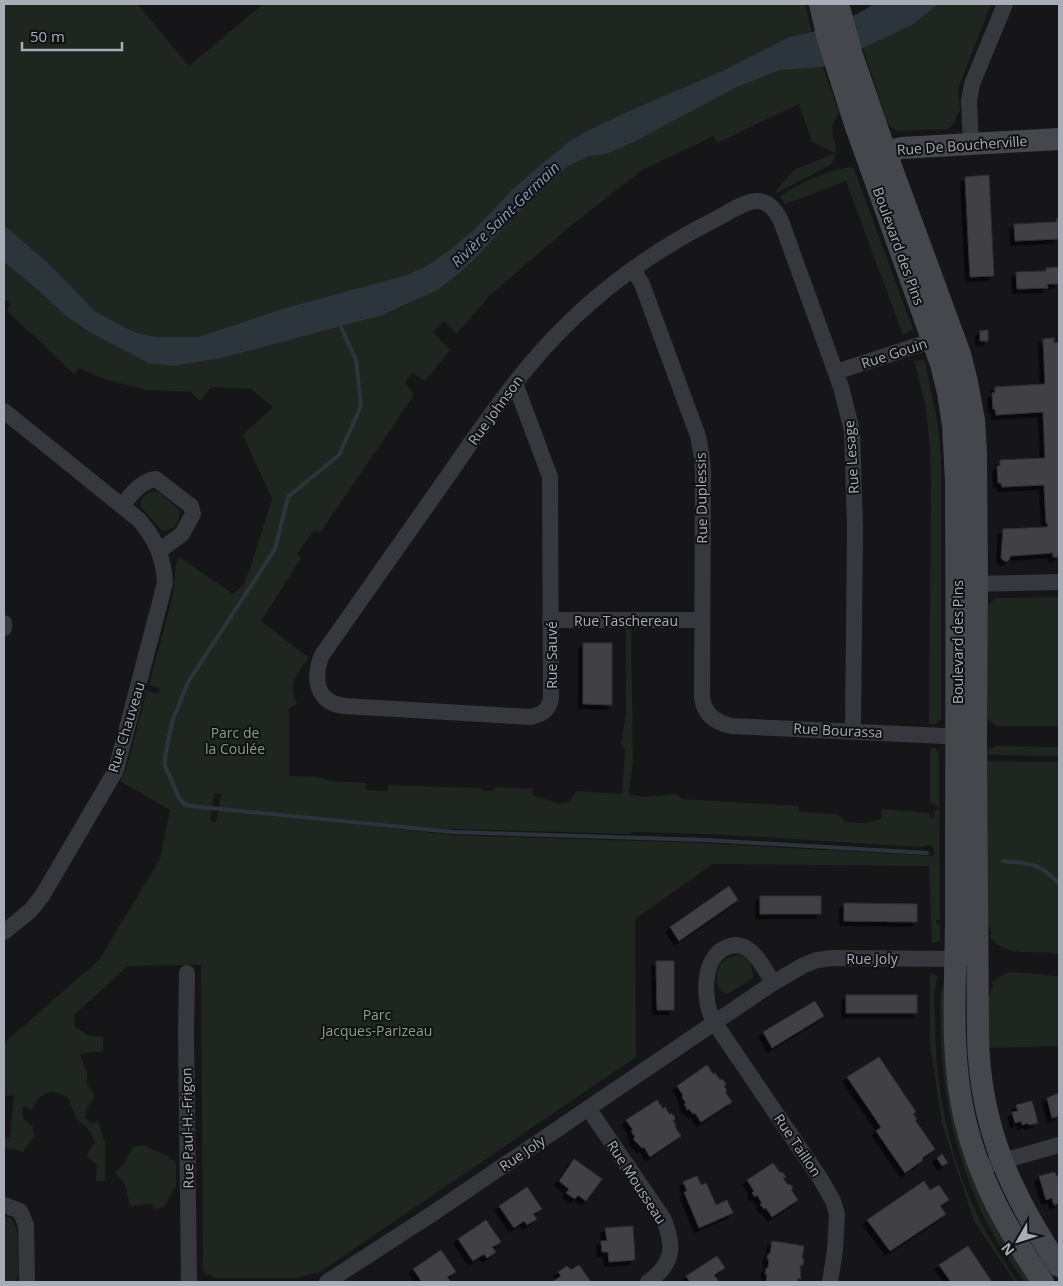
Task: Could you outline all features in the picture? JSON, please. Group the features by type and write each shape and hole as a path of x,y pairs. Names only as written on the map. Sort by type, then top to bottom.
{"street":[{"path":"971,143 970,101 972,84 1005,4"},
{"name":"Boulevard des Pins","path":"830,8 844,58 876,154 943,337 965,376 974,420 976,452 967,584 967,959 978,1038 979,1067 987,1111 1002,1161 1021,1205 1059,1266"},
{"name":"Rue De Boucherville","path":"876,154 902,148 1059,139"},
{"name":"Rue Johnson","path":"328,700 317,681 317,668 322,654 493,412 538,355 597,298 633,269 688,233 735,209 749,202 766,202"},
{"name":"Rue Lesage","path":"766,202 771,205 781,221 836,372 850,418 853,444 855,527 852,730"},
{"name":"Rue Duplessis","path":"633,269 642,284 701,447 703,471 702,697 705,710"},
{"name":"Rue Gouin","path":"836,372 943,337"},
{"name":"Rue Sauvé","path":"328,700 344,706 524,717 537,715 546,711 549,706 551,699 550,477 515,383"},
{"name":"Rue Chauveau","path":"4,411 145,526 159,550 164,570 164,591 116,770 42,896 30,912 4,932"},
{"path":"122,506 142,484 156,479 191,506 193,514 182,534 159,550"},
{"path":"967,584 1059,582"},
{"name":"Rue Taschereau","path":"550,620 702,620"},
{"path":"4,623 4,628"},
{"name":"Rue Bourassa","path":"705,710 714,720 727,725 966,737"},
{"path":"714,1022 706,1003 707,981 711,961 719,951 734,945 747,948 760,962 773,983"},
{"name":"Rue Joly","path":"327,1282 435,1212 714,1022 798,968 824,959 967,959"},
{"name":"Boulevard des Pins","path":"967,959 955,1021 957,1073 965,1121 980,1168 1005,1224 1043,1282"},
{"name":"Rue Paul-H.-Frigon","path":"187,973 189,1282"},
{"name":"Rue Taillon","path":"714,1022 833,1200 837,1222 830,1282"},
{"name":"Rue Mousseau","path":"588,1108 662,1218 669,1233 670,1251 667,1262 662,1270 648,1282"},
{"path":"980,1168 1059,1145"},
{"path":"4,1204 20,1211 26,1225 27,1282"}],"green space":[{"path":"4,4 139,4 189,66 263,4 805,4 812,32 789,37 720,72 629,111 571,140 511,191 475,229 451,249 430,264 407,275 285,308 198,337 156,337 134,332 96,312 47,262 4,225"},
{"path":"939,4 991,4 958,90 960,112 957,113 953,125 947,129 896,131 889,125 886,119 863,48 912,25"},
{"path":"823,67 839,113 832,131 836,153 830,165 777,193 775,192 794,170 835,153 812,142 799,104 717,143 714,136 642,170 568,228 489,296 457,334 444,321 433,332 450,350 425,381 412,373 405,382 414,395 320,533 314,530 297,554 301,558 261,621 309,658 297,674 293,684 294,697 297,704 289,708 289,776 317,777 330,781 366,783 366,790 388,791 388,785 481,788 482,791 494,791 495,787 533,789 532,795 559,804 569,802 576,791 622,794 625,751 621,743 626,715 626,629 631,629 633,760 629,794 644,797 675,794 683,799 799,806 799,812 837,814 846,822 866,823 881,819 882,809 930,813 929,817 932,818 935,816 934,812 938,809 938,806 930,803 930,748 936,748 936,751 939,752 940,920 936,920 936,923 940,924 940,941 932,943 929,866 713,864 635,919 636,1057 317,1274 296,1278 216,1278 208,1274 206,1276 203,1269 201,965 128,966 74,1015 75,1027 88,1035 103,1037 103,1051 80,1054 87,1072 87,1085 93,1092 94,1099 87,1107 85,1118 92,1124 98,1121 105,1143 105,1181 96,1181 97,1165 87,1157 95,1141 89,1130 76,1118 68,1098 53,1091 40,1097 32,1110 23,1106 23,1118 33,1127 34,1136 23,1152 4,1149 4,1138 10,1137 14,1095 4,1096 4,1043 99,960 160,859 170,810 120,781 126,770 147,690 158,694 160,688 149,685 173,595 176,565 179,557 233,594 243,585 250,569 272,499 243,435 273,407 251,389 211,387 200,401 191,392 146,390 104,379 79,368 74,374 7,311 11,303 4,299 4,262 67,317 103,339 174,366 222,358 383,315 438,290 475,259 519,211 567,167 589,156 607,154 636,141 735,88 780,70","holes":["214,793 221,794 219,807 424,828 629,834 633,832 669,833 920,847 930,845 934,848 934,856 700,843 450,835 218,809 216,823 210,821"]},
{"path":"852,167 913,329 903,335 846,181 785,204 780,196 815,177"},
{"path":"914,361 925,361 937,420 941,455 941,720 937,721 937,724 929,724 931,490 926,407"},
{"path":"150,491 159,492 179,510 178,522 173,528 161,530 141,507 141,501"},
{"path":"1059,597 1059,726 997,726 986,718 988,606 995,598"},
{"path":"995,746 1059,747 1059,756 987,755 989,749"},
{"path":"987,761 1059,762 1059,954 1012,951 1003,948 989,935 992,934 988,924"},
{"path":"738,955 745,958 750,964 753,978 728,994 724,993 718,986 717,972 722,962"},
{"path":"1012,972 1059,976 1059,1046 989,1048 988,997 993,986 991,983 1004,974"},
{"path":"930,973 938,976 934,993 936,1046 941,1095 951,1144 967,1192 981,1223 1018,1282 1015,1282 974,1221 942,1124 930,1044"},
{"path":"944,985 944,1033 1031,1282 1024,1282 992,1232 977,1202 960,1153 953,1128 944,1078 940,1006"},
{"path":"143,1145 166,1155 176,1163 176,1186 164,1207 156,1209 151,1204 130,1206 125,1184 115,1172 124,1164 133,1147"},
{"path":"4,1216 12,1219 17,1229 18,1275 16,1282 4,1282"}],"water":[{"name":"Rivière Saint-Germain","path":"874,4 939,4 912,25 823,67 780,70 735,88 636,141 607,154 589,156 567,167 519,211 475,259 457,275 438,290 383,315 222,358 174,366 149,363 91,333 67,317 4,262 4,225 47,262 96,312 134,332 156,337 198,337 285,308 407,275 430,264 475,229 511,191 571,140 629,111 720,72 789,37 812,32 857,14"}],"building":[{"path":"989,175 994,276 970,277 965,177"},
{"path":"1056,219 1059,219 1058,239 1015,241 1014,224 1057,222"},
{"path":"1059,267 1059,284 1047,284 1048,288 1017,289 1016,272 1046,271 1046,268"},
{"path":"988,330 988,341 980,341 980,331"},
{"path":"1054,338 1054,343 1059,342 1059,557 1053,557 1053,553 1011,556 1008,561 1004,561 1001,558 1003,529 1048,527 1046,523 1044,485 1002,487 1001,483 998,483 997,466 1000,466 1000,460 1045,458 1043,412 996,415 995,409 993,409 992,393 995,393 995,387 1045,384 1043,339"},
{"path":"583,643 612,643 612,705 583,704"},
{"path":"729,886 738,900 679,941 670,927"},
{"path":"760,896 821,896 821,914 760,914"},
{"path":"844,903 917,904 917,922 844,921"},
{"path":"656,961 674,961 674,1010 657,1010"},
{"path":"846,995 917,995 917,1013 846,1013"},
{"path":"815,1001 824,1016 772,1048 763,1032"},
{"path":"879,1057 916,1112 913,1114 917,1119 915,1120 935,1149 905,1173 876,1131 881,1127 847,1077"},
{"path":"707,1065 713,1074 715,1073 726,1084 724,1086 727,1091 725,1092 732,1102 701,1122 695,1113 693,1114 689,1109 687,1110 683,1095 677,1086"},
{"path":"1059,1093 1059,1116 1052,1118 1047,1098"},
{"path":"657,1100 663,1109 665,1107 670,1115 671,1113 674,1116 675,1127 681,1136 650,1157 644,1147 642,1148 633,1139 635,1137 631,1131 633,1130 626,1120"},
{"path":"1032,1101 1038,1123 1022,1125 1021,1121 1015,1123 1012,1112 1018,1111 1016,1105"},
{"path":"942,1154 948,1163 942,1166 937,1158"},
{"path":"574,1159 602,1179 586,1201 578,1195 575,1199 566,1193 569,1189 559,1181"},
{"path":"773,1163 780,1173 782,1172 786,1177 783,1178 793,1188 791,1190 798,1200 772,1217 766,1208 764,1209 760,1204 762,1203 757,1195 755,1197 752,1193 754,1191 747,1180"},
{"path":"1055,1172 1056,1176 1059,1175 1059,1203 1054,1205 1052,1198 1046,1200 1039,1176"},
{"path":"697,1176 701,1185 706,1183 716,1205 727,1200 733,1213 699,1228 684,1192 687,1191 683,1182"},
{"path":"924,1181 930,1190 939,1185 949,1200 940,1206 946,1214 890,1251 867,1220"},
{"path":"527,1187 542,1209 533,1214 537,1219 527,1225 524,1221 514,1228 499,1206"},
{"path":"486,1220 501,1242 492,1247 496,1252 487,1258 484,1254 473,1261 458,1239"},
{"path":"633,1226 635,1260 609,1262 608,1252 602,1252 601,1241 607,1241 605,1228"},
{"path":"772,1241 804,1246 803,1265 800,1265 801,1279 798,1278 797,1282 766,1282 767,1274 765,1274 769,1259 767,1259 768,1254 770,1254"},
{"path":"968,1246 992,1282 951,1282 939,1265"},
{"path":"441,1250 456,1272 447,1277 451,1282 422,1282 413,1269"},
{"path":"717,1256 725,1268 714,1275 719,1282 690,1282 686,1276"},
{"path":"579,1265 591,1282 552,1282 561,1276 558,1272 567,1266 571,1270"}],"waterway":[{"path":"339,323 356,360 361,406 339,455 288,497 275,549 188,682 172,722 165,757 165,766 179,798 184,804 452,832 705,840 927,853"},
{"path":"1003,861 1034,865 1046,872 1059,884"}],"park label":[{"name":"Parc de la Coulée","path":"235,740"},
{"name":"Parc Jacques-Parizeau","path":"377,1022"}]}
